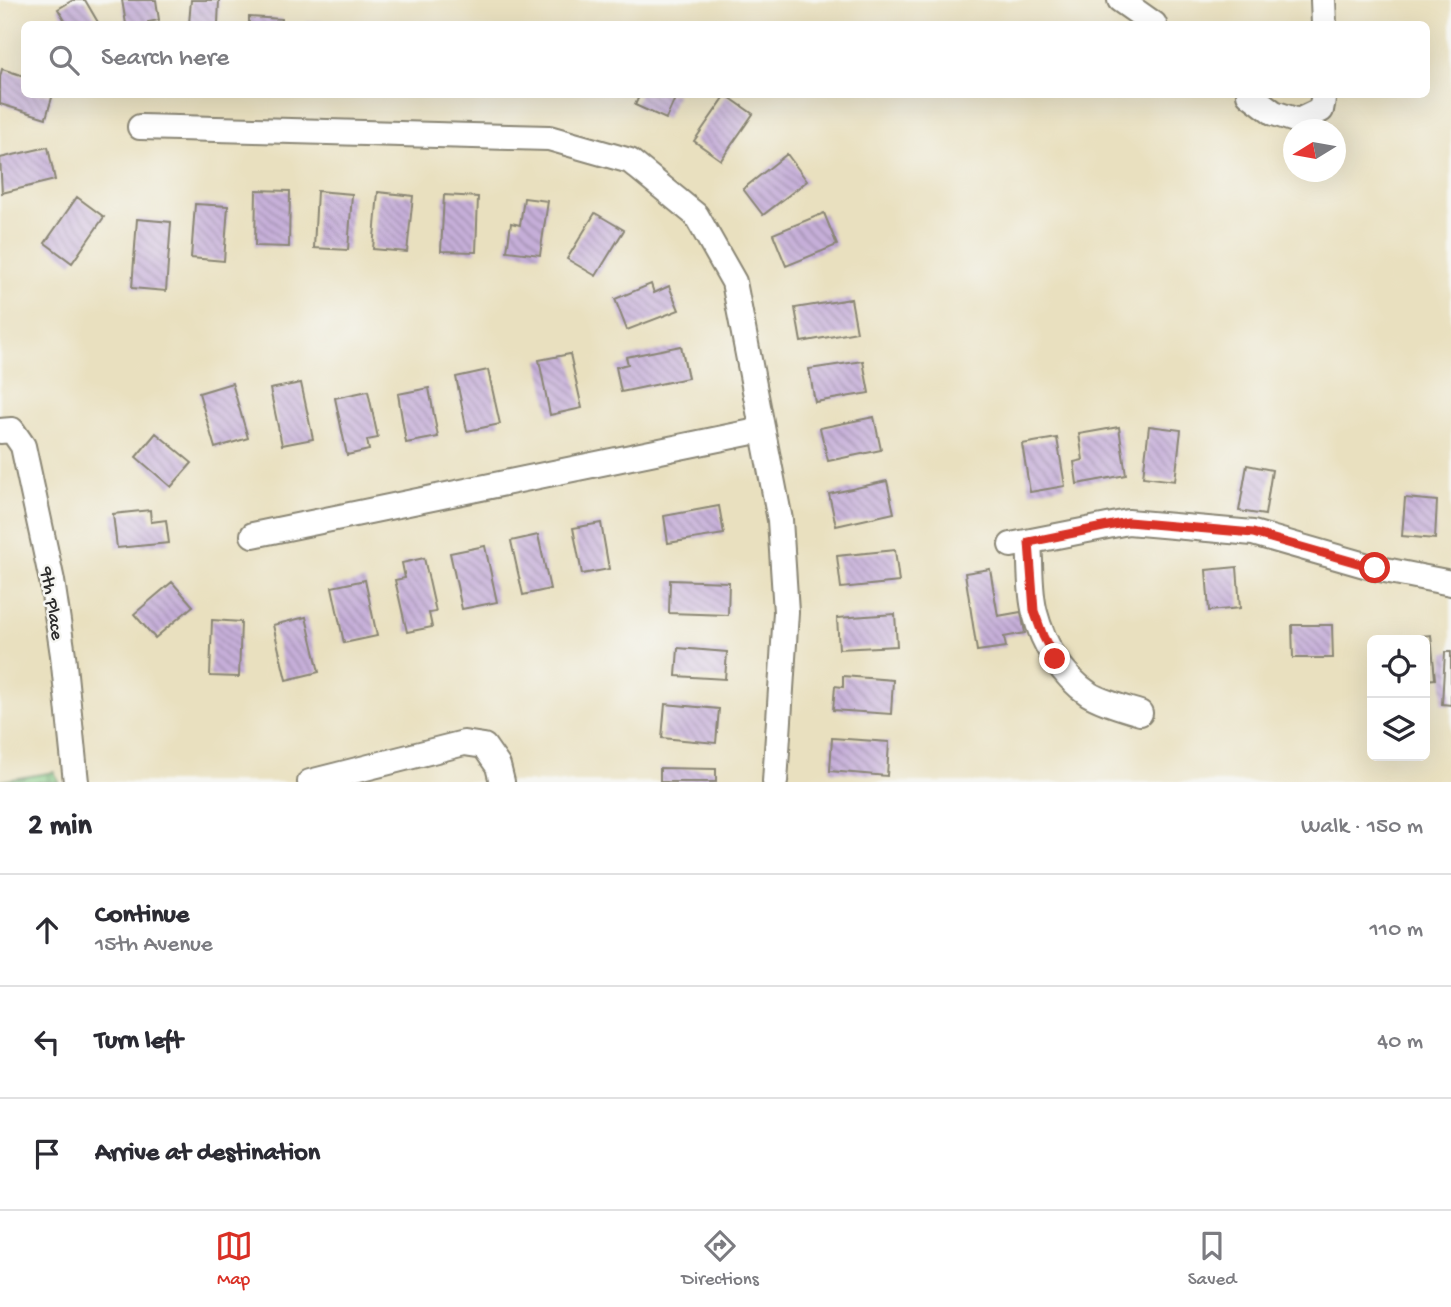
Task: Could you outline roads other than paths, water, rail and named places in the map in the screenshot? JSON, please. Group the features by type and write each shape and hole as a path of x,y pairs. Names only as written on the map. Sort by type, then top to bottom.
{"street":[{"path":"1120,0 1150,21"},
{"path":"1323,0 1324,21"},
{"path":"1253,98 1274,113 1298,121 1321,110 1323,98"},
{"path":"140,127 550,138 630,161 696,215 734,282 779,520 786,612 775,782"},
{"path":"253,535 762,430"},
{"name":"9th Place","path":"6,431 23,446 52,581 63,655 76,782"},
{"path":"1140,713 1090,695 1071,679 1055,659 1034,611 1020,544 1128,522 1253,533 1375,568 1451,583"},
{"path":"310,782 464,743 484,746 499,765 502,782"}]}
